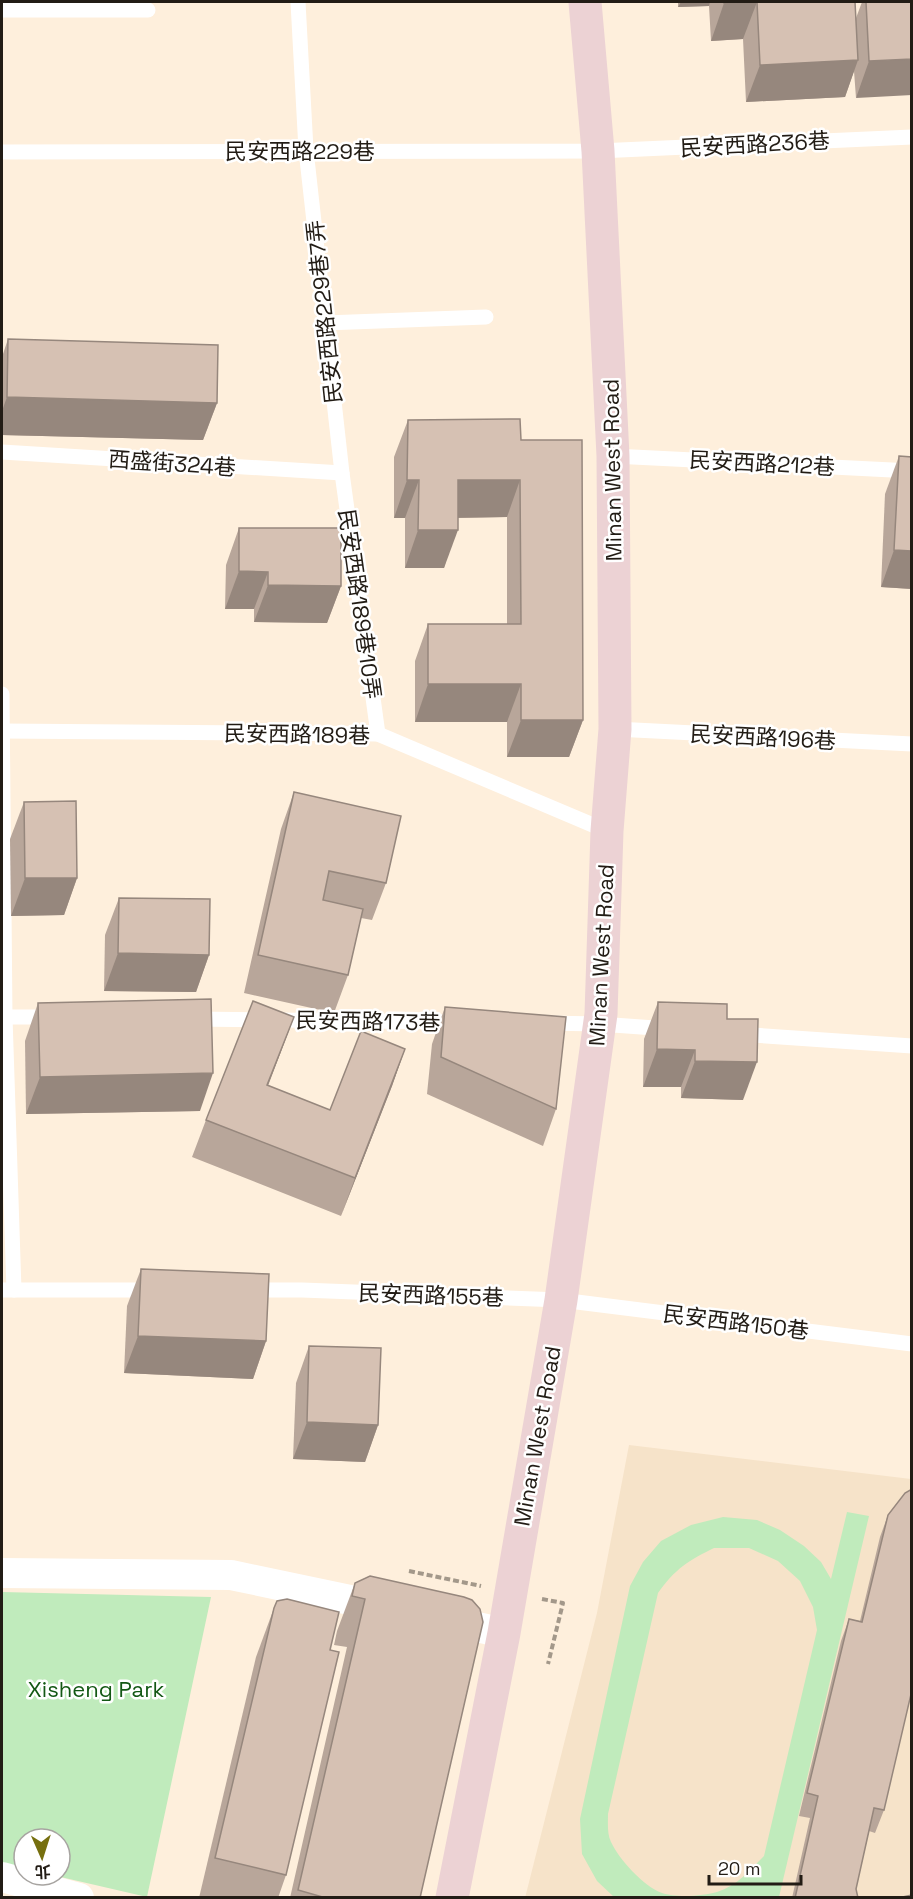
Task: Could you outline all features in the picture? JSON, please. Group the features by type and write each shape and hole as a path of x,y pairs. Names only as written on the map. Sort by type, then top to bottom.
{"street":[{"name":"Minan West Road","path":"452,1898 504,1633 561,1300 599,1024 607,831 615,729 613,456 598,151 585,2"},
{"path":"2,1573 231,1575 504,1633"},
{"path":"2,1877 79,1898"}],"lane":[{"name":"民安西路229巷7弄","path":"298,2 306,150 342,473"},
{"path":"2,10 148,10"},
{"name":"民安西路236巷","path":"598,151 912,137"},
{"name":"民安西路229巷","path":"2,152 598,151"},
{"path":"325,323 486,317"},
{"name":"西盛街324巷","path":"2,452 342,473"},
{"name":"民安西路212巷","path":"613,456 912,471"},
{"name":"民安西路189巷10弄","path":"342,473 378,734"},
{"path":"2,694 3,1017 8,1290 164,1290"},
{"name":"民安西路196巷","path":"615,729 912,744"},
{"name":"民安西路189巷","path":"2,731 378,734 607,831"},
{"path":"3,1017 64,1017"},
{"name":"民安西路173巷","path":"171,1019 468,1022"},
{"path":"528,1023 599,1024 680,1030"},
{"path":"726,1033 912,1046"},
{"name":"民安西路155巷","path":"233,1290 302,1290 561,1300"},
{"name":"民安西路150巷","path":"561,1300 912,1344"}],"path":[{"path":"409,1571 485,1587"},
{"path":"548,1664 563,1603"}],"shaded area":[{"path":"629,1445 911,1479 911,1897 525,1898 597,1613"}],"green space":[{"path":"847,1512 869,1516 779,1897 614,1897 597,1881 582,1854 580,1819 630,1586 643,1562 661,1541 691,1525 723,1517 757,1520 780,1530 804,1546 821,1562 831,1579","holes":["714,1548 749,1548 778,1561 800,1581 813,1607 817,1630 764,1856 743,1877 724,1889 698,1895 668,1895 647,1884 632,1871 615,1849 608,1828 608,1814 658,1593 683,1566"]},
{"name":"Xisheng Park","path":"2,1592 211,1597 147,1897 72,1880 72,1827 12,1827 12,1866 2,1863"}],"building":[{"path":"757,2 855,2 858,60 760,65"},
{"path":"866,2 912,2 912,59 869,61"},
{"path":"8,339 218,345 217,403 7,397"},
{"path":"520,419 521,440 582,440 583,720 521,720 521,684 428,684 428,624 521,624 520,480 458,480 458,530 418,530 419,480 407,480 408,420"},
{"path":"899,456 912,457 912,551 894,550"},
{"path":"239,528 341,528 341,586 268,585 268,572 239,571"},
{"path":"294,792 401,816 386,883 329,871 323,900 363,909 348,975 258,955"},
{"path":"76,801 77,878 25,878 24,802"},
{"path":"119,898 210,899 209,955 118,953"},
{"path":"211,999 213,1073 40,1077 38,1003"},
{"path":"253,1001 294,1017 267,1085 330,1110 361,1031 405,1049 355,1178 206,1120"},
{"path":"658,1002 727,1004 727,1019 758,1019 757,1062 695,1061 695,1050 657,1049"},
{"path":"445,1007 566,1017 556,1109 441,1057"},
{"path":"141,1269 269,1274 266,1341 138,1336"},
{"path":"309,1346 381,1348 378,1425 307,1422"},
{"path":"912,1489 912,1690 884,1810 874,1808 856,1889 858,1898 795,1898 818,1796 807,1793 849,1619 862,1622 888,1515 905,1493"},
{"path":"370,1576 472,1600 480,1609 483,1622 420,1898 326,1898 298,1890 365,1599 352,1596 355,1583"},
{"path":"287,1599 339,1612 330,1650 339,1652 286,1875 215,1858 274,1608 277,1601"}]}
